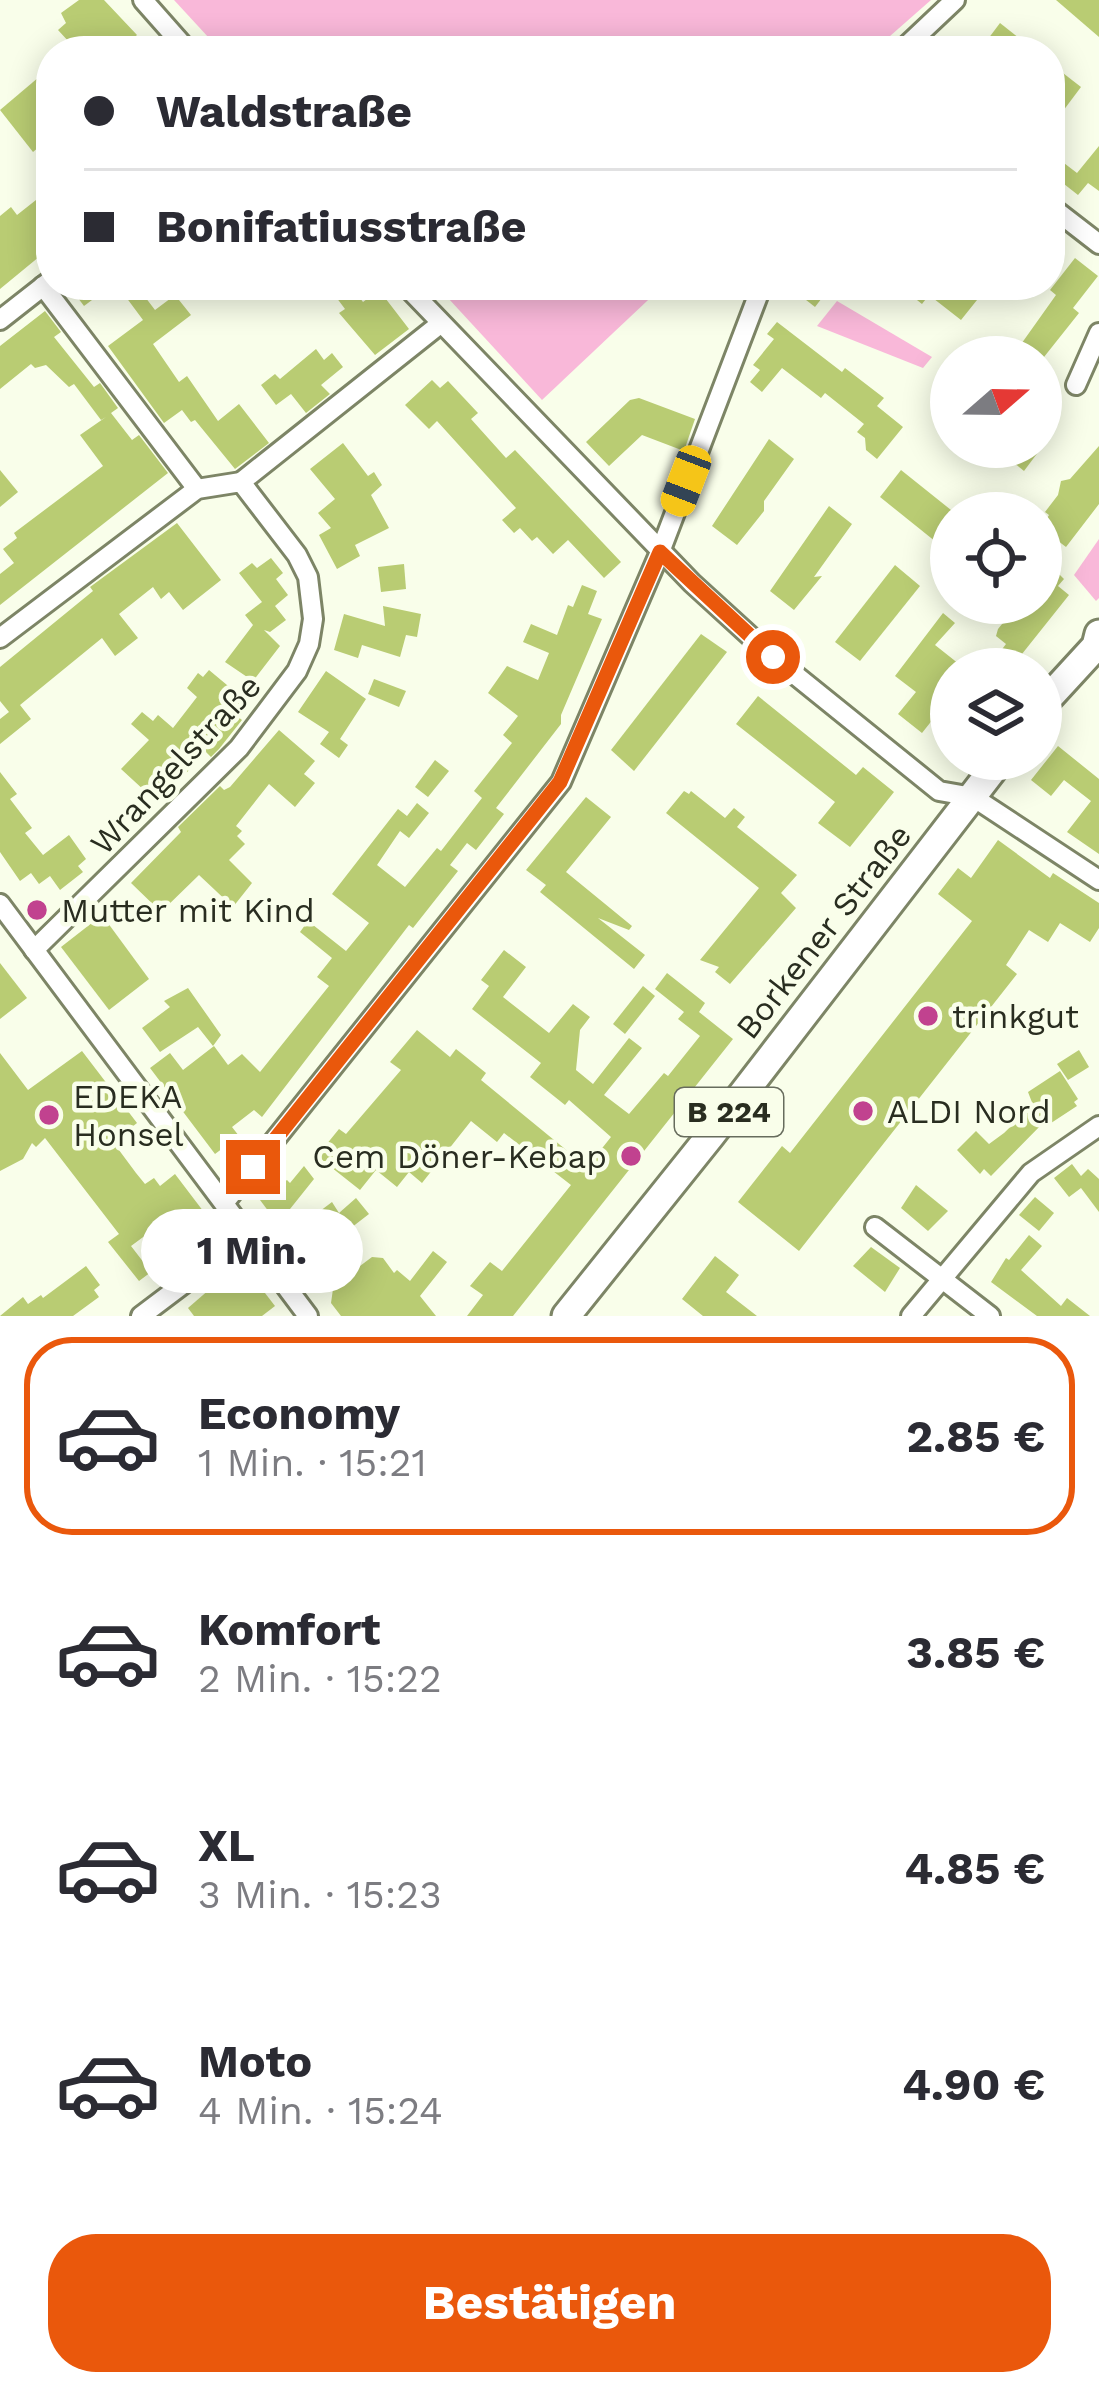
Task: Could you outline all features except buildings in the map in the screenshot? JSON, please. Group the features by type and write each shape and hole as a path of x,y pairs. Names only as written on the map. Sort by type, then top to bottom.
{"main road":[{"path":"1062,668 1088,638 1098,635"},
{"name":"Borkener Straße","path":"566,1316 986,780"}],"street":[{"path":"143,0 175,36"},
{"path":"917,36 955,0"},
{"path":"1065,218 1099,244"},
{"path":"0,320 36,292"},
{"path":"59,300 197,489"},
{"path":"418,300 660,552 773,657 939,791 973,797 1099,879"},
{"path":"225,1202 560,782 660,552 756,300"},
{"path":"0,638 197,489 241,482 440,324"},
{"path":"1076,385 1099,333"},
{"name":"Wrangelstraße","path":"34,950 239,748 280,697 303,657 313,619 308,577 297,555 241,482"},
{"path":"0,904 308,1316"},
{"path":"911,1316 1031,1173 1099,1126"},
{"path":"875,1227 990,1316"},
{"path":"141,1316 247,1236"}],"shaded area":[{"path":"174,0 931,0 890,36 207,36"},
{"path":"450,300 648,300 542,400"},
{"path":"837,301 930,359 923,368 817,326"},
{"path":"1099,539 1099,598 1096,601 1074,575"}],"place":[{"name":"Mutter mit Kind","path":"37,910"},
{"name":"trinkgut","path":"928,1016"},
{"name":"ALDI Nord","path":"863,1111"},
{"name":"EDEKA Honsel","path":"49,1115"},
{"name":"Cem Döner-Kebap","path":"631,1156"}],"route":[{"path":"253,1167 560,782 660,552 773,657"}]}
